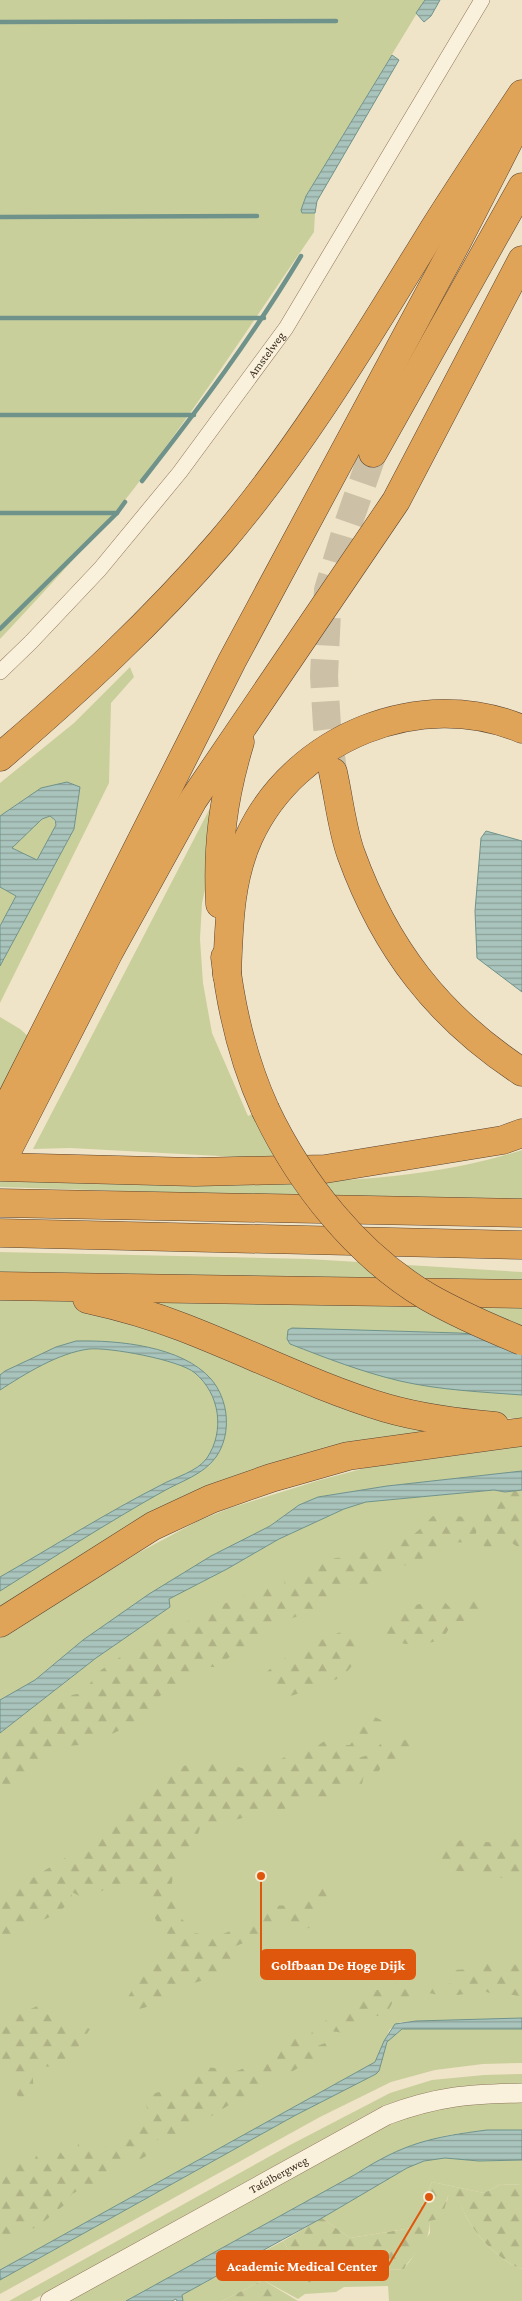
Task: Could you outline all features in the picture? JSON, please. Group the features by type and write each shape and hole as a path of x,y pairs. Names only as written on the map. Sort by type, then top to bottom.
{"highway":[{"path":"0,757 70,697 129,641 220,542 249,506 361,348 434,228 522,94"},
{"path":"516,1135 325,1170 195,1172 0,1166 24,1097 232,660 458,240 522,115"},
{"path":"373,453 522,187"},
{"path":"0,1121 24,1097 109,952 193,800 396,501 522,260"},
{"path":"227,975 230,907 242,855 261,816 292,776 322,752 353,734 383,721 413,715 453,713 480,716 522,729"},
{"path":"246,722 225,800 218,849 220,908 227,975 240,1042 252,1079 265,1109 290,1157 315,1194 363,1246 399,1277 428,1297 465,1316 522,1341"},
{"path":"333,772 350,852 374,911 397,949 428,993 475,1038 516,1068"},
{"path":"0,1203 522,1213"},
{"path":"0,1233 518,1246"},
{"path":"0,1286 522,1294"},
{"path":"32,1286 128,1308 180,1326 306,1380 388,1408 448,1420 522,1428"},
{"path":"0,1623 152,1526 220,1496 271,1478 348,1456 522,1432"}],"street":[{"name":"Amstelweg","path":"0,672 32,642 100,569 180,472 286,328 482,0"},
{"name":"Tafelbergweg","path":"50,2301 387,2115 441,2098 465,2094 522,2093"}],"green space":[{"path":"0,0 425,0 306,196 302,213 315,213 314,232 200,398 129,495 82,550 0,639"},
{"path":"130,667 134,677 111,703 109,783 0,1003 0,966 74,829 80,788 11,809 0,816 0,783 74,723"},
{"path":"221,787 209,872 202,903 200,939 203,983 212,1033 248,1116 274,1105 311,1161 70,1148 33,1149"},
{"path":"50,816 56,825 37,860 11,848 42,819"},
{"path":"0,887 16,896 0,926"},
{"path":"0,1017 29,1037 0,1092"},
{"path":"522,1150 522,1199 303,1197 0,1187 0,1170 327,1181 352,1180 450,1168"},
{"path":"0,1252 309,1259 522,1272 522,1419 502,1418 287,1465 0,1619"},
{"path":"522,1443 522,1471 387,1486 318,1497 299,1505 270,1526 211,1556 83,1640 35,1680 0,1700 0,1638 138,1553 198,1521 230,1508 320,1480 384,1463"},
{"path":"494,1490 505,1492 522,1490 522,2018 400,2022 390,2029 375,2062 0,2270 0,1733 96,1658 170,1607 169,1599 279,1539 344,1509 366,1502"},
{"path":"522,1490 522,1550 512,1543 498,1550 485,1548 480,1540 484,1529 484,1520 493,1498 505,1492"},
{"path":"450,1514 472,1521 476,1529 473,1542 442,1546 417,1562 401,1565 395,1572 379,1582 361,1588 333,1590 331,1596 308,1613 283,1621 215,1667 205,1667 169,1698 161,1695 155,1710 134,1723 92,1744 56,1747 0,1794 0,1750 39,1718 72,1695 82,1693 101,1670 138,1645 193,1619 205,1611 276,1584 285,1592 284,1581 287,1576 313,1569 335,1558 350,1557 373,1549 381,1552 386,1540 403,1539 417,1531 433,1516"},
{"path":"471,1595 480,1600 485,1607 481,1616 475,1621 451,1621 447,1632 435,1641 418,1644 393,1642 387,1640 382,1630 382,1618 394,1612 439,1601 444,1602 450,1608 455,1601"},
{"path":"349,1629 355,1629 359,1635 360,1649 354,1663 345,1674 332,1681 290,1696 276,1694 268,1685 264,1675 280,1661 316,1642"},
{"path":"362,1716 373,1716 385,1722 380,1734 362,1749 354,1759 372,1754 387,1736 406,1740 410,1746 410,1754 402,1761 392,1763 382,1756 382,1766 378,1772 376,1774 364,1774 362,1784 354,1789 346,1789 339,1786 328,1797 294,1802 285,1809 259,1810 251,1816 200,1828 196,1840 182,1853 174,1867 171,1891 180,1917 195,1933 215,1937 233,1930 238,1923 249,1922 258,1911 264,1908 270,1906 297,1906 320,1879 327,1876 332,1879 332,1888 316,1926 305,1929 282,1922 260,1936 236,1946 230,1961 214,1977 174,1989 157,2004 136,2010 126,2003 136,1985 157,1958 162,1940 156,1919 132,1885 112,1887 83,1898 70,1891 73,1898 61,1910 47,1918 15,1928 8,1939 0,1943 0,1898 68,1856 76,1857 86,1854 101,1828 171,1768 216,1760 245,1769 275,1762 291,1754 314,1748 337,1735 345,1745 350,1745 354,1739 354,1726"},
{"path":"522,1831 522,1877 494,1878 469,1872 444,1870 437,1866 435,1860 452,1844 468,1839 491,1842 508,1832"},
{"path":"520,1958 522,1958 522,1997 494,1994 485,1991 438,1995 423,1991 408,2001 394,2000 389,2009 384,2010 381,2015 377,2016 372,2013 349,2032 343,2034 330,2032 316,2038 311,2035 313,2028 323,2025 328,2017 342,2009 347,2009 354,2001 371,1995 376,1990 384,1990 398,1982 425,1986 446,1985 452,1983 451,1976 453,1970 471,1969 476,1962 500,1968 502,1961 517,1965"},
{"path":"40,2004 48,2008 31,2026 47,2014 90,2029 66,2066 32,2067 34,2093 23,2106 0,2063 0,2016 36,2007"},
{"path":"411,2027 522,2029 522,2063 483,2064 435,2070 391,2082 320,2117 0,2294 0,2280 294,2116 376,2074 379,2071 385,2049 391,2037 402,2029"},
{"path":"292,2029 303,2030 303,2052 299,2058 307,2050 325,2043 333,2047 293,2071 275,2077 261,2093 254,2092 244,2100 229,2105 205,2120 197,2119 191,2126 190,2132 178,2142 168,2145 160,2140 149,2139 146,2156 134,2163 128,2161 122,2165 117,2175 110,2171 102,2173 91,2192 84,2193 79,2190 72,2194 68,2202 36,2228 16,2230 0,2243 0,2177 19,2161 26,2169 31,2170 36,2156 45,2153 49,2156 53,2150 59,2150 71,2164 76,2158 78,2144 84,2141 93,2148 121,2143 133,2136 137,2130 148,2112 145,2101 152,2094 168,2092 169,2099 174,2102 180,2099 180,2083 192,2074 210,2067 230,2073 242,2069 264,2056 272,2055"},
{"path":"522,2074 522,2086 449,2089 421,2094 377,2109 31,2301 9,2301 290,2145 390,2093 432,2080 484,2075"},
{"path":"494,2102 522,2103 522,2130 455,2134 416,2144 377,2161 126,2301 65,2301 377,2130 411,2116 451,2105"},
{"path":"445,2158 479,2161 522,2160 522,2185 501,2184 484,2193 432,2182 412,2228 350,2238 322,2218 407,2168 424,2161"},
{"path":"432,2182 484,2193 501,2184 522,2185 522,2269 506,2261 484,2242 466,2217 458,2200 452,2195 448,2196 444,2210 438,2219 429,2221 425,2242 404,2269 371,2271 361,2267 352,2252 309,2283 283,2241 322,2218 350,2238 412,2228"},
{"path":"452,2194 458,2199 468,2220 484,2242 506,2261 522,2269 522,2301 389,2301 388,2286 344,2287 336,2292 305,2294 298,2299 263,2280 222,2301 183,2301 182,2295 283,2241 309,2283 352,2252 361,2267 371,2271 404,2269 430,2233 429,2221 447,2201 448,2196"},
{"path":"263,2280 298,2301 222,2301"}],"water":[{"path":"425,0 440,0 431,16 424,22 416,13"},
{"path":"392,55 399,60 317,201 315,213 302,213 301,210 306,196"},
{"path":"67,782 80,787 74,829 0,966 0,926 16,896 0,887 0,816 41,788","holes":["50,816 55,820 56,825 37,860 12,848 42,819"]},
{"path":"486,831 522,841 522,992 477,958 475,911 481,838"},
{"path":"292,1328 459,1333 522,1338 522,1395 430,1387 372,1373 290,1344 287,1339 288,1330"},
{"path":"76,1341 111,1342 148,1347 184,1359 199,1368 217,1387 225,1407 226,1428 221,1448 205,1469 121,1516 0,1591 0,1577 120,1507 198,1467 207,1458 213,1447 218,1425 215,1402 210,1391 195,1373 175,1363 127,1352 89,1349 77,1351 42,1365 0,1390 0,1375 5,1371 56,1347"},
{"path":"522,1471 522,1490 505,1492 494,1490 366,1502 344,1509 279,1539 169,1599 170,1607 96,1658 0,1733 0,1700 35,1680 83,1640 149,1594 211,1556 270,1526 299,1505 318,1497 387,1486"},
{"path":"522,2018 522,2029 402,2029 387,2042 379,2071 376,2074 294,2116 0,2280 0,2270 375,2062 384,2041 395,2024 416,2021"},
{"path":"487,2130 522,2130 522,2160 479,2161 445,2158 424,2161 407,2168 322,2218 182,2295 183,2301 177,2301 176,2299 172,2301 126,2301 389,2155 404,2148 434,2139"}],"waterway":[{"path":"0,22 336,21"},
{"path":"0,217 257,216"},
{"path":"142,481 225,371 283,286 301,256"},
{"path":"0,318 264,318"},
{"path":"0,415 194,415"},
{"path":"0,629 117,513 125,502"},
{"path":"0,513 117,513"}],"tunnel":[{"path":"333,771 327,726 324,676 328,590 347,527 373,453"}],"place":[{"name":"Golfbaan De Hoge Dijk","path":"261,1876"},
{"name":"Academic Medical Center","path":"429,2197"}]}
